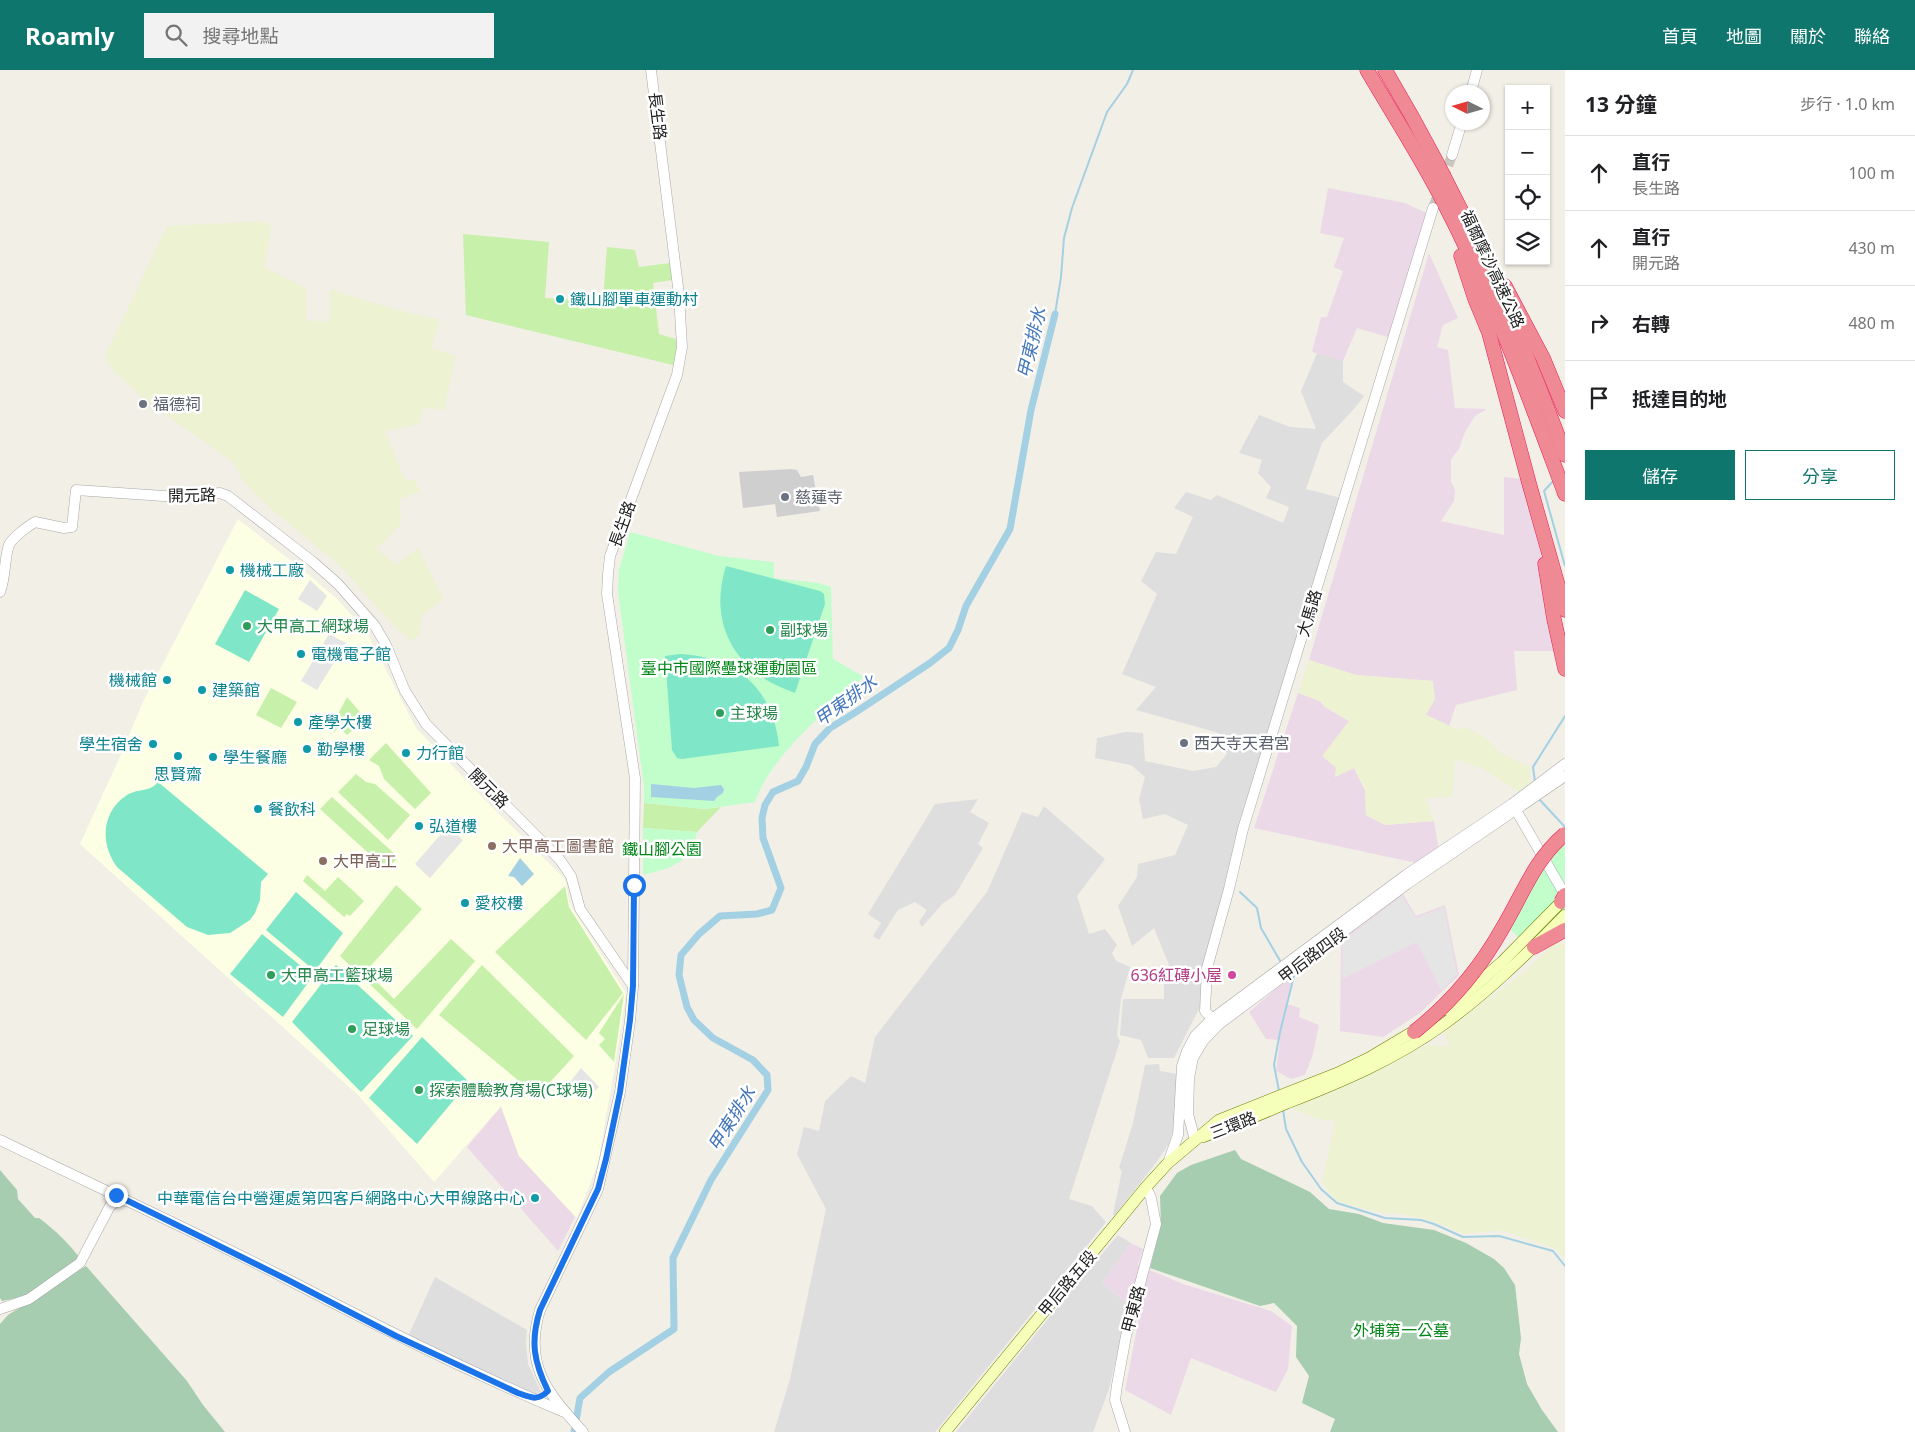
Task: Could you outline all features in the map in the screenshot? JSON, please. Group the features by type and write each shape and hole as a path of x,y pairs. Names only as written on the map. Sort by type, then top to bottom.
{"highway":[{"name":"福爾摩沙高速公路","path":"1367,70 1485,289 1565,494"},
{"name":"福爾摩沙高速公路","path":"1385,70 1419,127 1470,227 1522,342 1565,455"},
{"path":"1438,204 1490,333 1529,483 1565,610"},
{"path":"1470,227 1516,305 1543,358 1565,411"},
{"path":"1529,483 1565,669"},
{"path":"1414,1032 1454,998 1473,975 1504,927 1542,857 1565,834"},
{"path":"1534,947 1565,930"}],"main road":[{"name":"三環路","path":"1195,1140 1214,1129 1342,1082 1398,1053 1443,1025 1506,974 1534,947 1564,901"},
{"name":"三環路","path":"1214,1129 1230,1114 1340,1072 1414,1032 1445,1012 1502,962 1564,901"},
{"name":"甲后路五段","path":"945,1432 1146,1187 1168,1163 1195,1140"}],"street":[{"name":"長生路","path":"633,986 635,778 607,594 608,574 610,556 620,526 677,375 683,338 676,266 651,70"},
{"path":"1473,85 1477,70"},
{"path":"1452,155 1460,130"},
{"name":"大馬路","path":"1215,1022 1205,1010 1207,968 1243,829 1438,204"},
{"name":"開元路","path":"0,592 5,580 9,545 17,534 23,532 35,522 64,528 72,526 76,490 178,497 220,493 228,496 313,562 338,584 375,626 386,645 406,692 426,724 560,860 571,876 580,909 633,986"},
{"path":"1541,787 1565,764"},
{"path":"1541,787 1565,776"},
{"name":"甲后路四段","path":"1168,1163 1178,1135 1182,1066 1195,1036 1406,876 1514,807 1541,787"},
{"path":"1514,807 1564,901"},
{"path":"583,1432 548,1391 536,1361 534,1329 540,1310 598,1189 620,1092 633,986"},
{"name":"甲后路四段","path":"1195,1140 1188,1114 1189,1078 1193,1058 1215,1022"},
{"path":"1180,1115 1186,1128 1195,1140"},
{"path":"0,1140 286,1279 396,1336 568,1416"},
{"name":"甲東路","path":"1125,1432 1115,1400 1116,1385 1126,1336 1156,1224 1151,1198 1146,1187"},
{"path":"0,1309 29,1299 80,1263 110,1206 118,1200 128,1201"},
{"path":"532,1399 539,1398 548,1391"}],"shaded area":[{"path":"1328,188 1405,203 1429,214 1391,338 1357,328 1343,361 1312,352 1321,317 1327,317 1343,271 1334,267 1344,238 1320,233"},
{"path":"264,221 271,227 265,267 306,288 307,321 329,321 330,288 340,293 440,320 431,348 456,356 444,410 424,408 419,424 385,431 405,480 415,480 420,492 400,499 401,524 377,549 396,565 418,548 444,599 422,615 419,634 412,641 399,631 339,565 263,502 243,481 233,462 144,400 111,368 105,356 167,226"},
{"path":"1429,253 1458,318 1443,325 1437,347 1448,350 1455,408 1487,409 1475,416 1465,432 1459,449 1451,459 1451,481 1455,490 1454,501 1441,521 1504,535 1504,477 1524,479 1536,524 1555,651 1514,651 1517,690 1456,705 1449,726 1426,715 1433,681 1356,675 1309,660"},
{"path":"1317,353 1343,361 1343,382 1364,396 1322,443 1306,489 1345,499 1203,964 1200,1007 1174,1058 1148,1058 1141,1040 1120,1035 1123,999 1164,999 1164,975 1169,965 1154,928 1132,946 1118,906 1137,877 1138,864 1175,855 1188,825 1165,814 1143,819 1139,799 1145,777 1131,765 1095,758 1097,738 1126,732 1143,733 1145,761 1193,771 1216,767 1227,754 1219,733 1136,710 1156,687 1122,674 1157,594 1141,581 1156,552 1176,554 1193,517 1174,508 1186,492 1211,500 1217,495 1283,523 1289,507 1266,498 1271,487 1258,473 1262,460 1239,453 1259,415 1290,427 1316,429 1301,391"},
{"name":"慈蓮寺","path":"797,470 801,477 813,475 820,511 777,517 775,504 743,508 739,472"},
{"name":"大甲高工","path":"238,519 338,600 366,631 416,728 565,879 570,905 626,993 598,1163 577,1218 519,1156 501,1106 434,1182 358,1095 80,844 143,702"},
{"path":"310,580 327,596 317,611 298,599"},
{"path":"329,634 346,643 317,690 301,681"},
{"path":"1309,660 1356,675 1433,681 1435,699 1426,715 1459,730 1466,727 1486,738 1501,753 1530,767 1530,783 1519,792 1483,769 1455,759 1452,797 1425,798 1434,821 1385,825 1366,815 1365,790 1354,768 1335,777 1336,768 1322,756 1349,721 1325,707 1320,701 1298,693"},
{"path":"1298,693 1320,701 1325,707 1349,721 1335,777 1354,768 1365,790 1366,815 1385,825 1434,821 1439,851 1421,864 1254,828"},
{"path":"978,799 970,812 989,823 978,844 983,848 955,895 942,904 922,927 919,922 927,910 915,902 898,910 879,940 873,936 881,923 868,914 935,804"},
{"path":"1044,806 1105,859 1077,896 1089,934 1105,929 1117,945 1112,953 1116,961 1130,967 1121,999 1117,1035 1120,1041 1069,1199 1092,1206 1106,1222 935,1432 774,1432 790,1379 826,1209 797,1154 804,1127 819,1131 825,1101 851,1076 865,1083 875,1037 987,892 1022,812 1038,817"},
{"path":"448,826 463,840 430,878 415,864"},
{"path":"1403,894 1416,916 1445,905 1459,975 1420,1013 1383,1037 1340,1031 1341,940"},
{"path":"1402,896 1416,918 1444,907 1457,974 1441,990 1417,942 1342,979 1343,941"},
{"path":"1555,943 1565,943 1565,1257 1554,1248 1501,1230 1463,1234 1438,1223 1409,1215 1378,1212 1337,1201 1322,1183 1335,1121 1318,1119 1290,1108 1427,1045 1448,1046 1444,1031 1523,973"},
{"path":"1293,974 1287,1004 1300,1008 1299,1017 1319,1025 1313,1054 1305,1075 1291,1079 1276,1071 1280,1040 1266,1039 1249,1012"},
{"path":"1159,1064 1160,1071 1178,1074 1178,1114 1169,1144 1114,1216 1122,1171 1119,1168 1133,1123 1145,1065"},
{"path":"581,1068 599,1087 590,1096 571,1081"},
{"path":"501,1107 519,1156 575,1217 558,1251 467,1147"},
{"path":"1118,1235 1131,1243 1102,1283 1127,1303 1125,1320 1109,1389 1093,1432 956,1432 1070,1292"},
{"path":"1131,1243 1143,1249 1138,1265 1183,1284 1271,1311 1292,1326 1288,1369 1276,1392 1191,1358 1171,1415 1125,1390 1141,1308 1127,1303 1102,1283"},
{"path":"435,1277 527,1330 528,1364 541,1392 533,1395 405,1343"}],"green space":[{"name":"鐵山腳單車運動村","path":"463,234 549,242 545,298 603,301 607,247 635,250 639,267 670,263 672,280 653,283 659,334 676,339 679,346 673,365 466,315"},
{"name":"臺中市國際壘球運動園區","path":"630,532 719,556 774,562 774,578 819,583 831,587 833,659 864,677 818,718 787,751 773,768 755,802 705,809 644,803 644,787 618,592 619,570"},
{"name":"副球場","path":"726,566 820,591 824,594 825,604 795,693 775,685 757,674 732,645 724,628 721,608 721,588"},
{"name":"大甲高工網球場","path":"245,590 279,609 249,662 215,644"},
{"name":"主球場","path":"680,654 700,656 718,661 748,679 760,692 769,708 779,746 682,759 677,758 672,750 665,656"},
{"path":"271,688 297,702 281,728 256,715"},
{"path":"347,697 366,719 347,735 339,727 334,732 330,729"},
{"path":"386,743 431,793 415,809 384,779 379,766 369,760"},
{"path":"356,774 366,782 375,784 410,815 388,840 338,792"},
{"path":"158,782 268,874 261,882 260,900 255,913 250,920 230,933 208,935 187,927 117,867 111,858 106,839 106,829 112,810 127,795 151,788"},
{"path":"332,797 398,857 387,870 320,809"},
{"path":"644,803 705,809 721,807 697,832 643,828"},
{"name":"鐵山腳公園","path":"643,828 697,832 694,843 685,858 671,866 644,875"},
{"path":"1562,841 1565,846 1565,925 1527,946 1510,929 1534,877"},
{"path":"307,875 325,891 338,877 364,901 350,916 347,914 344,917 303,881"},
{"path":"396,885 422,909 366,971 394,999 451,939 475,961 417,1029 340,956"},
{"path":"565,886 569,907 623,993 586,1040 495,952"},
{"name":"大甲高工籃球場","path":"296,892 343,933 315,971 266,930"},
{"name":"大甲高工籃球場","path":"262,934 313,976 283,1017 230,974"},
{"name":"足球場","path":"336,965 413,1036 361,1092 292,1022"},
{"path":"482,965 574,1056 539,1094 536,1095 439,1015"},
{"path":"624,994 614,1062 599,1045 605,1039 599,1033"},
{"name":"探索體驗教育場(C球場)","path":"422,1037 469,1082 417,1144 369,1098"},
{"name":"外埔第一公墓","path":"1235,1150 1241,1159 1310,1192 1329,1209 1359,1214 1383,1223 1434,1230 1466,1243 1494,1259 1504,1268 1515,1285 1521,1338 1519,1354 1527,1384 1542,1410 1558,1432 1330,1432 1335,1419 1302,1403 1309,1376 1296,1357 1297,1326 1274,1303 1260,1306 1150,1268 1161,1225 1160,1196 1177,1173 1191,1165"},
{"path":"0,1170 17,1190 18,1199 35,1218 39,1218 57,1233 82,1261 31,1295 2,1301 0,1298"},
{"path":"86,1266 187,1381 203,1405 225,1432 0,1432 0,1324 8,1315"}],"water":[{"path":"651,784 694,788 721,785 724,789 723,793 714,801 651,797"},
{"path":"520,858 534,874 522,886 514,877 508,876"}],"waterway":[{"name":"甲東排水","path":"1055,314 1061,277 1064,238 1072,208 1107,112 1127,84 1133,70"},
{"name":"甲東排水","path":"574,1432 580,1398 609,1372 674,1329 673,1258 711,1180 768,1090 767,1075 753,1060 713,1038 694,1020 687,1007 679,975 681,955 699,934 720,916 757,914 772,910 781,888 763,838 762,818 765,805 773,792 798,781 815,744 830,728 930,663 949,648 958,630 966,606 1010,529 1031,410 1055,314"},
{"path":"1555,479 1544,491 1565,566"},
{"path":"1535,782 1533,767 1565,716"},
{"path":"1539,799 1565,827"},
{"path":"1240,892 1257,908 1261,928 1282,964"},
{"path":"1279,1091 1274,1065 1293,974"},
{"path":"1283,1110 1286,1129 1302,1162 1321,1189 1337,1203 1385,1218 1421,1220 1463,1237 1499,1236 1553,1251 1565,1266"}],"tunnel":[{"path":"1433,208 1452,155"}],"place":[{"name":"鐵山腳單車運動村","path":"560,299"},
{"name":"福德祠","path":"143,404"},
{"name":"慈蓮寺","path":"785,497"},
{"name":"機械工廠","path":"230,570"},
{"name":"大甲高工網球場","path":"247,626"},
{"name":"副球場","path":"770,630"},
{"name":"電機電子館","path":"301,654"},
{"name":"機械館","path":"167,680"},
{"name":"建築館","path":"202,690"},
{"name":"主球場","path":"720,713"},
{"name":"產學大樓","path":"298,722"},
{"name":"西天寺天君宮","path":"1184,743"},
{"name":"學生宿舍","path":"153,744"},
{"name":"勤學樓","path":"307,749"},
{"name":"力行館","path":"406,753"},
{"name":"思賢齋","path":"178,756"},
{"name":"學生餐廳","path":"213,757"},
{"name":"餐飲科","path":"258,809"},
{"name":"弘道樓","path":"419,826"},
{"name":"大甲高工圖書館","path":"492,846"},
{"name":"大甲高工","path":"323,861"},
{"name":"愛校樓","path":"465,903"},
{"name":"大甲高工籃球場","path":"271,975"},
{"name":"636紅磚小屋","path":"1232,975"},
{"name":"足球場","path":"352,1029"},
{"name":"探索體驗教育場(C球場)","path":"419,1090"},
{"name":"中華電信台中營運處第四客戶網路中心大甲線路中心","path":"535,1198"}],"route":[{"path":"116,1195 396,1336 532,1399 544,1395 548,1391 536,1361 534,1329 540,1310 598,1189 620,1092 633,986 634,885"}]}
